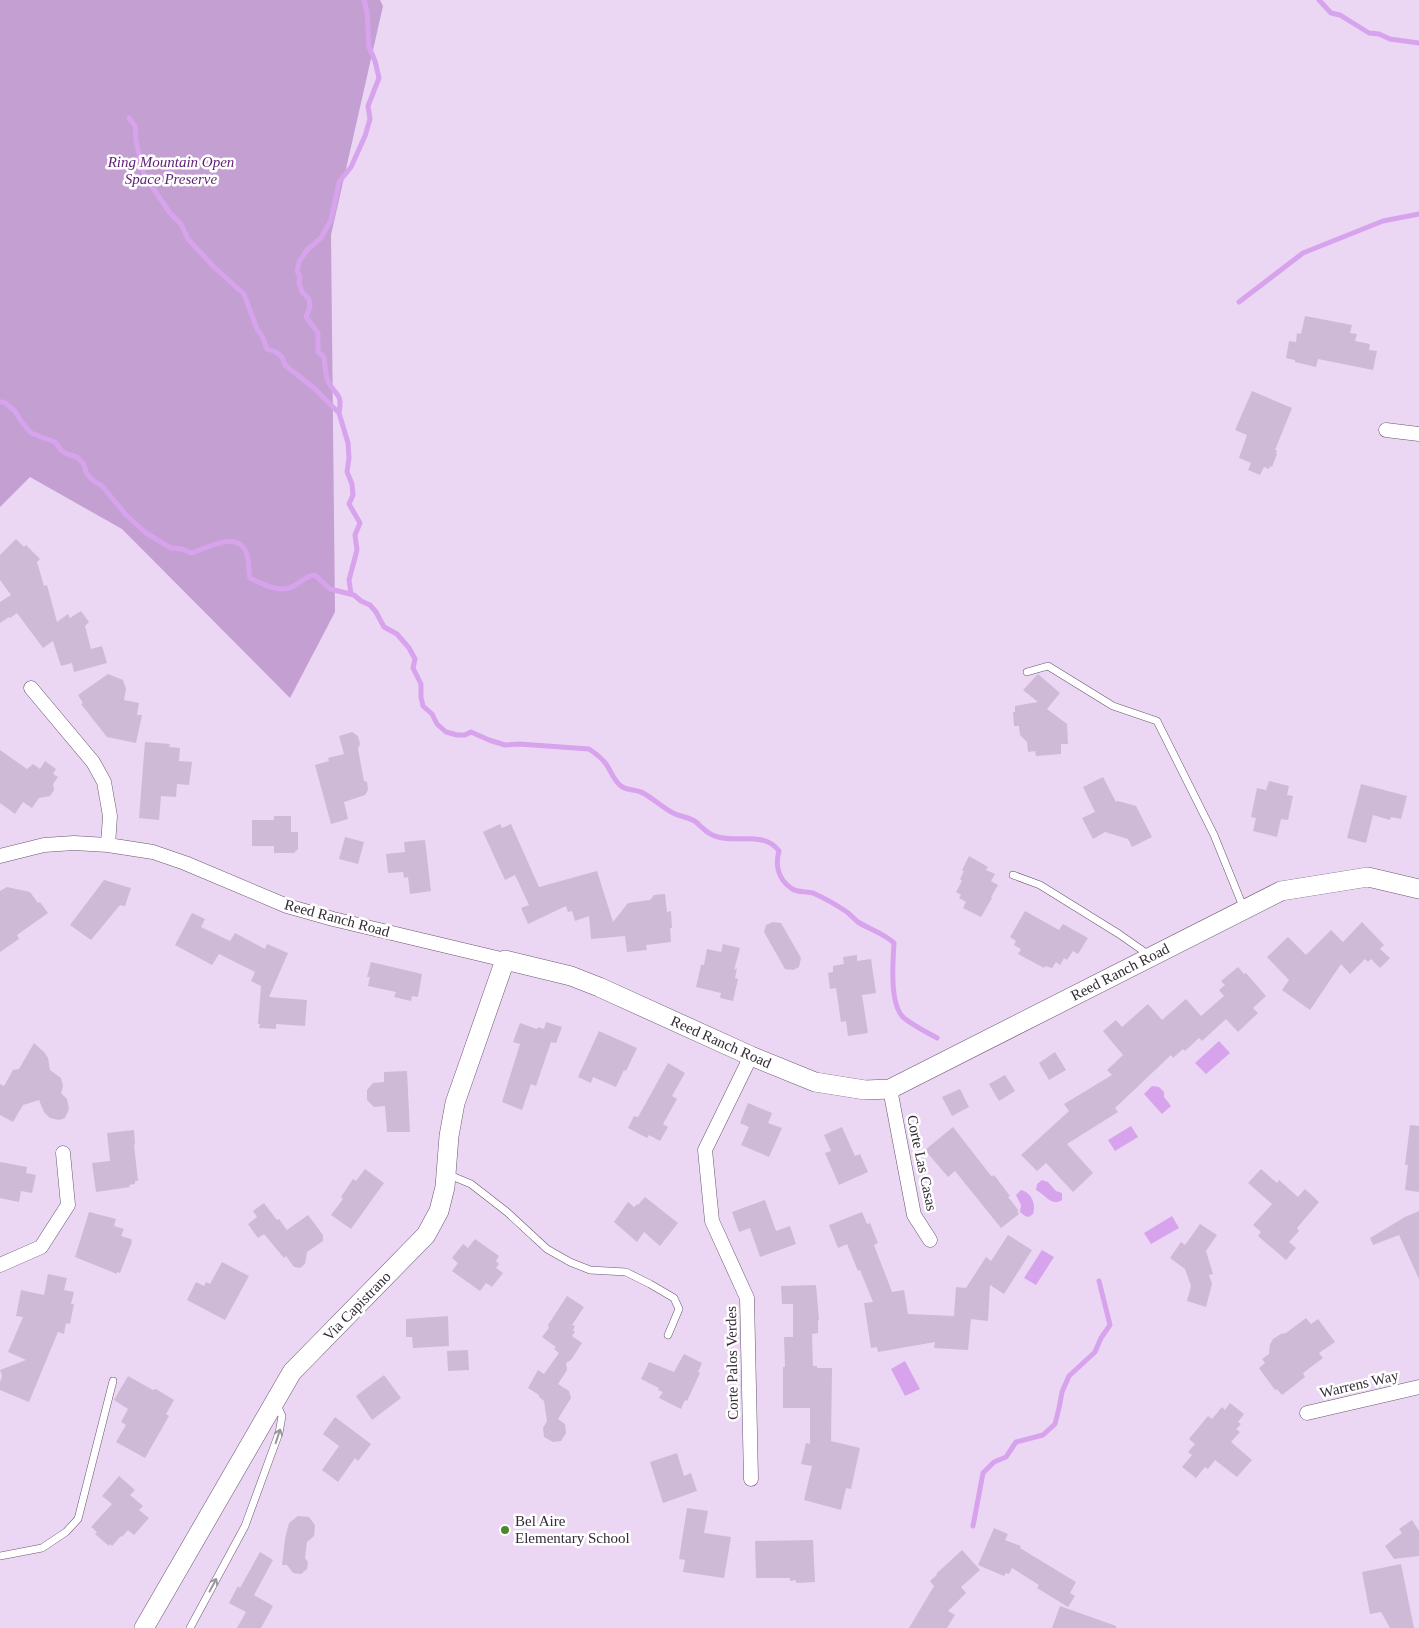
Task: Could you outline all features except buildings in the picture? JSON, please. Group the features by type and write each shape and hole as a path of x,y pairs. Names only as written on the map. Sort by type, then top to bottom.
{"street":[{"path":"1386,430 1419,434"},
{"path":"31,688 93,762 104,782 110,816 108,846"},
{"name":"Reed Ranch Road","path":"0,856 44,845 74,843 153,852 287,906 333,919 570,976 600,987 751,1056 815,1082 864,1090 890,1088 1281,891 1368,877 1419,889"},
{"name":"Via Capistrano","path":"144,1628 292,1372 426,1235 439,1211 445,1187 449,1136 455,1103 505,960"},
{"name":"Corte Palos Verdes","path":"751,1056 705,1150 712,1221 746,1298 751,1479"},
{"name":"Corte Las Casas","path":"890,1088 914,1215 930,1240"},
{"path":"0,1264 41,1247 68,1205 63,1153"},
{"name":"Warrens Way","path":"1307,1413 1419,1387"}],"lane":[{"path":"1027,672 1048,666 1113,706 1157,721 1214,835 1244,910"},
{"path":"1013,875 1040,884 1151,957"},
{"path":"446,1173 471,1184 507,1212 547,1249 570,1262 590,1270 626,1272 674,1298 679,1309 668,1335"},
{"path":"0,1556 42,1548 66,1532 78,1519 113,1381"},
{"path":"190,1628 244,1526 258,1490 281,1424 282,1416 275,1402"}],"green space":[{"name":"Ring Mountain Open Space Preserve","path":"0,0 380,0 383,6 331,235 335,612 290,698 122,529 30,477 0,507"}],"shaded area":[{"path":"1219,1041 1230,1053 1206,1074 1195,1063"},
{"path":"1152,1086 1159,1087 1164,1092 1164,1097 1171,1106 1162,1114 1144,1094"},
{"path":"1131,1126 1138,1137 1115,1151 1108,1140"},
{"path":"1042,1180 1048,1182 1056,1191 1062,1193 1062,1200 1058,1202 1052,1201 1036,1190 1037,1184"},
{"path":"1021,1190 1030,1196 1033,1203 1033,1214 1029,1217 1020,1212 1021,1205 1016,1195"},
{"path":"1172,1216 1179,1228 1151,1244 1144,1233"},
{"path":"1042,1250 1054,1257 1036,1285 1024,1278"},
{"path":"905,1361 920,1389 905,1396 891,1369"}],"waterway":[{"path":"339,413 339,397 328,381 324,357 318,352 318,333 306,317 310,307 309,299 302,292 299,283 300,277 297,271 299,262 307,250 321,238 331,220 339,182 351,167 365,136 370,119 368,106 379,78 369,47 367,11 364,0"},
{"path":"1319,0 1331,13 1340,15 1369,33 1379,34 1390,39 1419,43"},
{"path":"129,118 135,126 136,141 144,175 170,213 181,224 188,239 214,267 244,294 257,329 267,349 276,352 282,357 285,365 315,389 339,413 348,443 349,458 347,472 352,484 353,495 349,504 360,523 355,535 357,550 349,580 351,594"},
{"path":"1239,302 1303,253 1383,221 1419,214"},
{"path":"0,402 4,402 15,411 31,433 55,442 61,450 77,457 83,463 87,474 102,486 126,515 146,533 171,548 182,549 191,553 220,543 234,542 240,545 247,553 250,578 274,588 284,589 293,587 308,577 315,575 330,589 354,595 370,605 384,627 397,634 409,648 415,659 413,668 421,684 423,706 446,732 457,735 465,735 471,732 505,745 519,744 589,749 598,755 621,786 643,793 671,812 693,820 711,835 726,839 758,839 773,845 779,851 777,861 780,876 793,890 813,893 825,899 847,912 858,922 894,943 893,983 899,1012 908,1021 937,1038"},
{"path":"973,1526 983,1473 994,1462 1006,1457 1016,1442 1043,1435 1055,1424 1062,1392 1069,1376 1095,1352 1101,1338 1110,1325 1099,1281"}],"place":[{"name":"Bel Aire Elementary School","path":"505,1530"}]}
